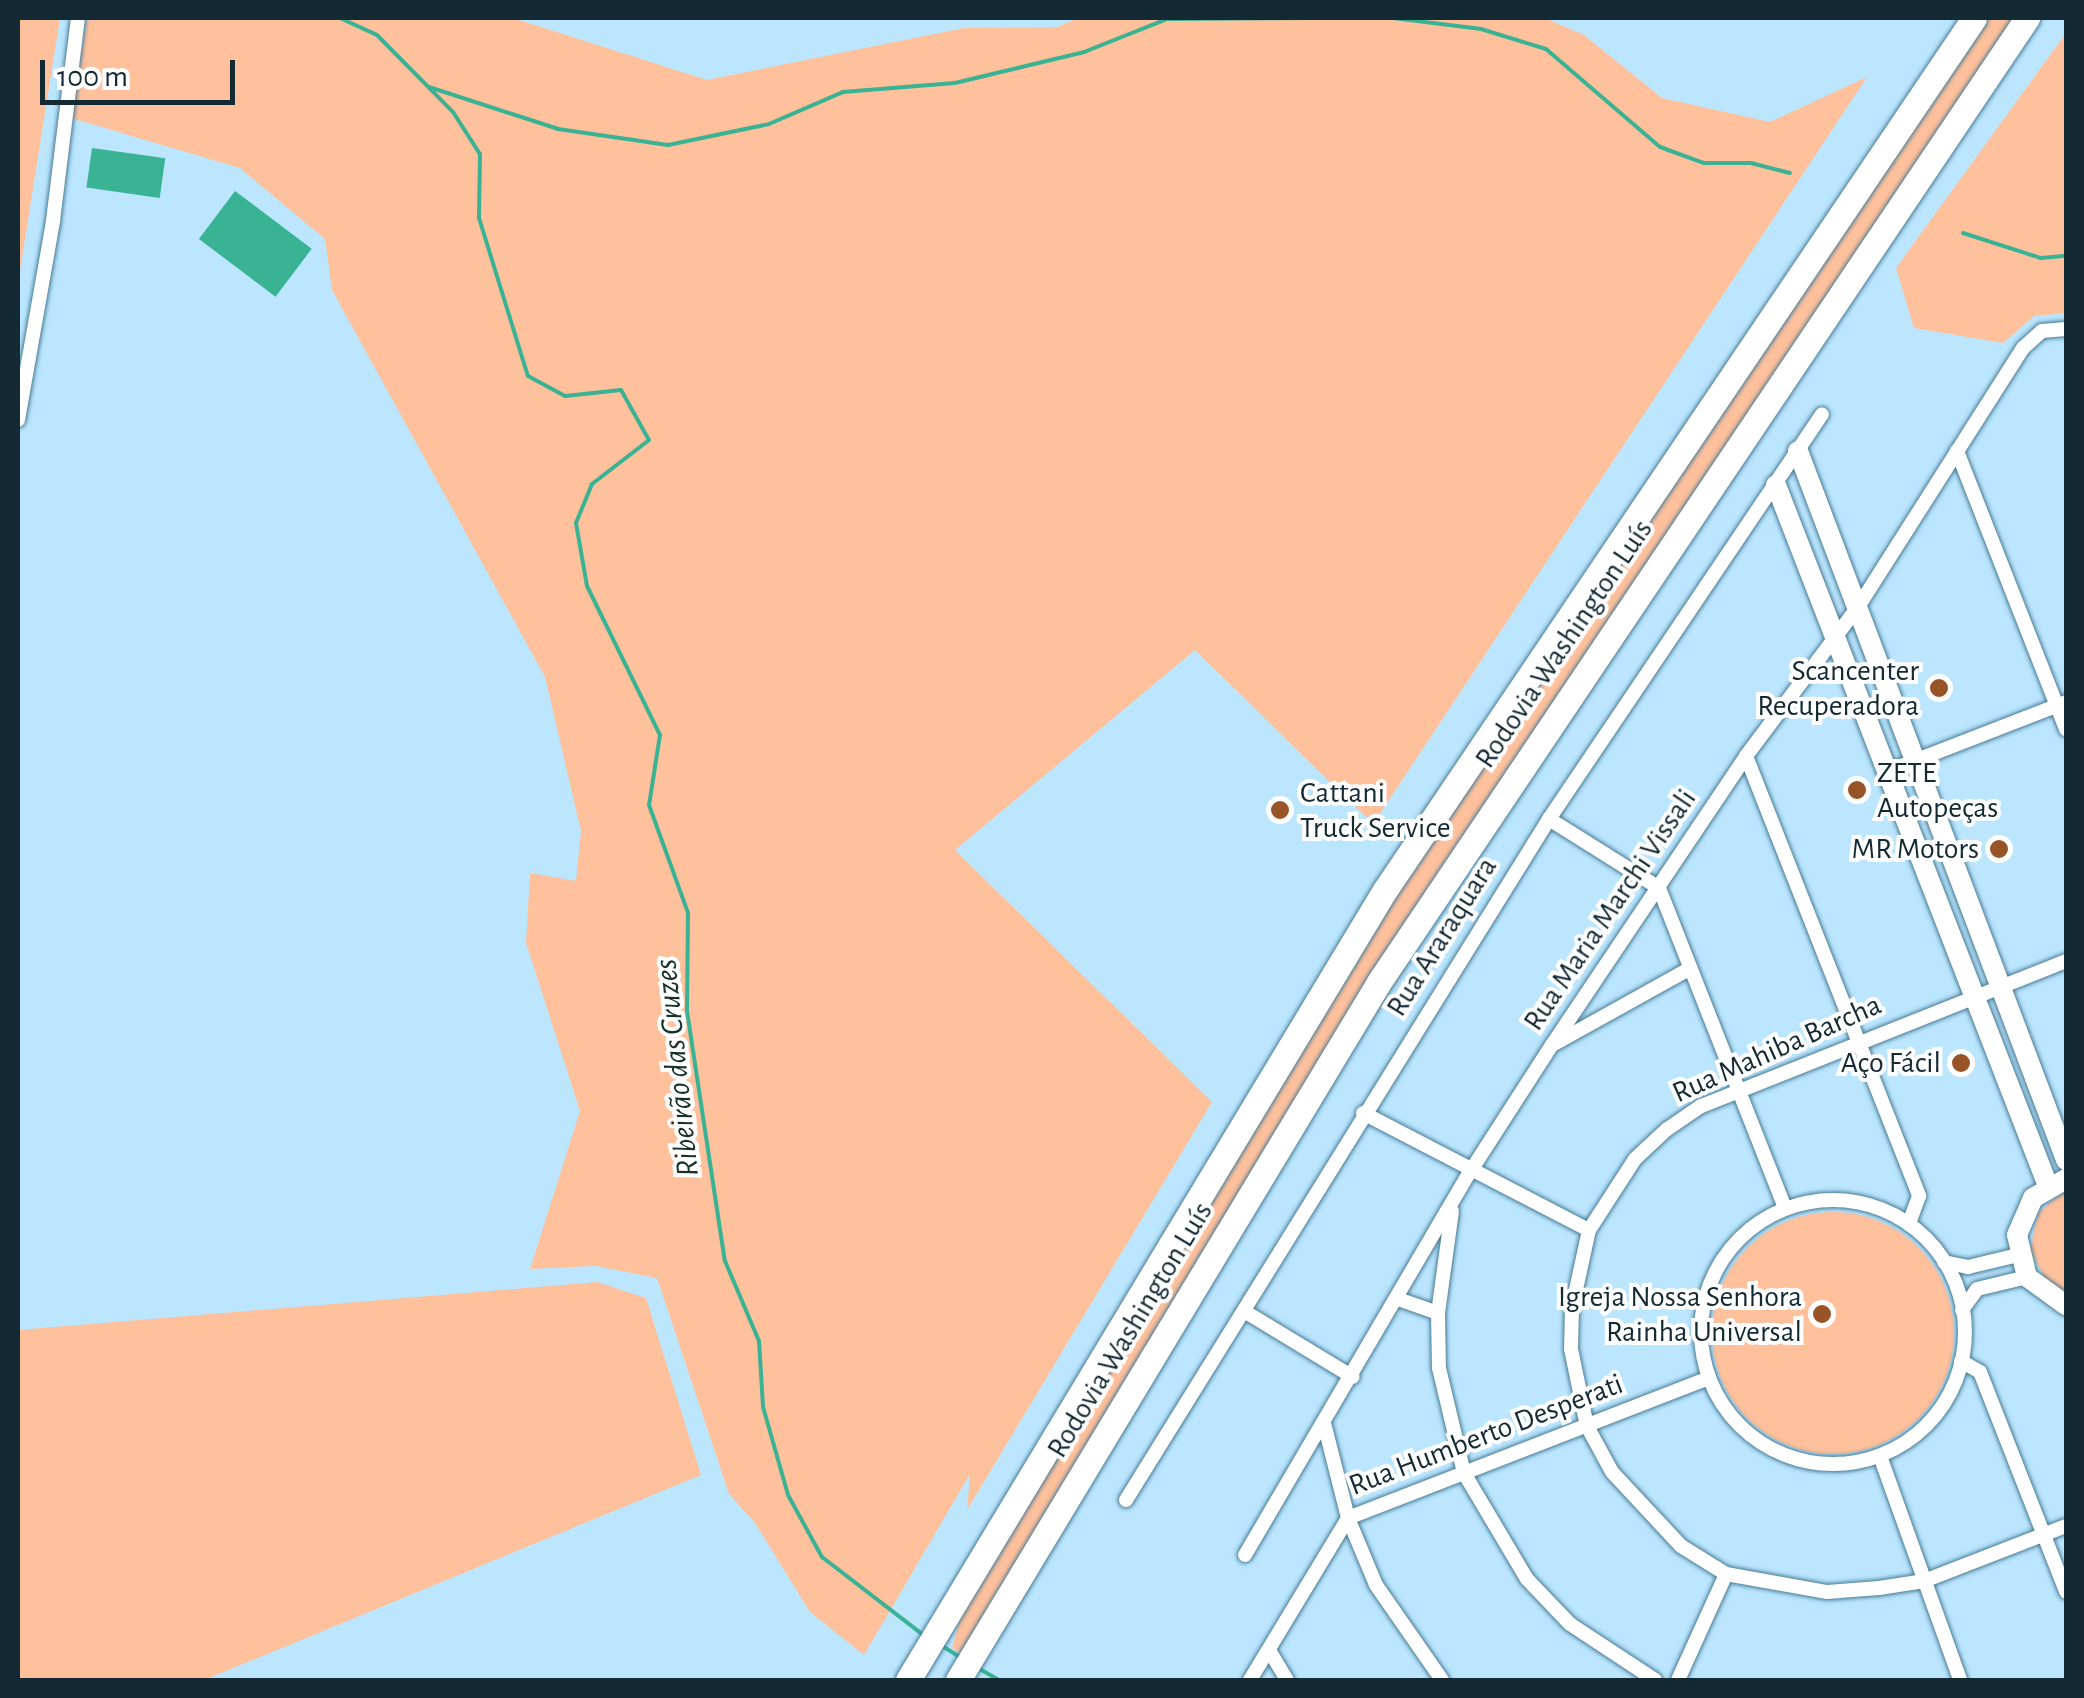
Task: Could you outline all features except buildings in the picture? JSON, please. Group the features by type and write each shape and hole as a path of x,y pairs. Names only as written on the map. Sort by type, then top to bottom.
{"highway":[{"name":"Rodovia Washington Luís","path":"908,1680 1385,890 1974,18"},
{"name":"Rodovia Washington Luís","path":"958,1680 1378,982 2027,18"}],"street":[{"path":"18,420 53,221 78,18"},
{"name":"Rua Maria Marchi Vissali","path":"1246,1555 1470,1172 1552,1045 1746,756 1858,607 2022,348 2042,331 2063,328"},
{"name":"Rua Araraquara","path":"1126,1500 1363,1113 1550,819 1822,415"},
{"path":"1798,451 1914,761 2004,984 2066,1160"},
{"path":"1957,451 2062,704 2066,729"},
{"path":"1776,485 2057,1182 2022,1216 2018,1255 2027,1277 2066,1305"},
{"path":"1890,770 2062,704"},
{"path":"1746,756 1918,1196 1908,1224"},
{"path":"1550,819 1659,888 1785,1208"},
{"name":"Rua Mahiba Barcha","path":"2066,961 1740,1090 1666,1130 1609,1193 1590,1230 1572,1308 1575,1375 1587,1426 1644,1512 1726,1574 1827,1592 1924,1581 2066,1526"},
{"path":"1552,1045 1691,968"},
{"path":"1363,1113 1470,1172 1590,1230"},
{"path":"1849,1201 1908,1224 1944,1262 1962,1310 1961,1362 1940,1408 1880,1456 1829,1464 1779,1453 1736,1422 1709,1378 1701,1328 1712,1278 1742,1236 1785,1208 1849,1201"},
{"path":"1452,1206 1438,1313 1442,1386 1464,1473 1527,1580 1570,1624 1654,1680"},
{"path":"1944,1262 1968,1267 2018,1255"},
{"path":"1962,1310 1976,1289 2027,1277"},
{"path":"1398,1299 1438,1313"},
{"path":"1244,1311 1353,1377"},
{"path":"1961,1362 1980,1372 2066,1592"},
{"name":"Rua Humberto Desperati","path":"1250,1680 1348,1518 1709,1378"},
{"path":"1324,1423 1348,1518 1376,1585 1442,1680"},
{"path":"1880,1456 1960,1680"},
{"path":"1678,1680 1726,1574"},
{"path":"1269,1650 1287,1680"}],"shaded area":[{"path":"18,18 60,18 18,283"},
{"path":"87,18 513,18 707,80 964,28 1057,27 1079,18 1544,18 1584,35 1662,98 1770,122 1867,77 1373,824 1195,650 955,850 1212,1102 967,1510 970,1474 864,1655 810,1612 755,1523 729,1494 657,1278 596,1266 530,1269 580,1111 526,943 530,873 576,881 581,831 545,677 332,290 325,239 240,168 71,118"},
{"path":"1983,18 2018,18 962,1654 952,1648 964,1604 1433,830"},
{"path":"2066,33 2066,313 2034,316 2003,343 1914,328 1896,268"},
{"path":"92,148 165,158 160,198 86,188"},
{"path":"235,191 312,249 276,297 199,239"},
{"path":"2066,1189 2066,1294 2048,1284 2030,1250 2038,1213"},
{"path":"1833,1212 1879,1221 1919,1247 1945,1287 1954,1333 1945,1379 1919,1419 1879,1445 1833,1454 1787,1445 1747,1419 1721,1379 1712,1333 1721,1287 1747,1247 1787,1221"},
{"path":"597,1282 646,1298 701,1475 204,1680 18,1680 18,1330"}],"waterway":[{"name":"Ribeirão das Cruzes","path":"340,18 377,35 453,112 480,154 479,218 528,376 565,396 621,390 649,440 592,484 576,523 587,586 660,735 649,805 688,913 687,1011 725,1261 759,1341 763,1407 788,1495 822,1557 922,1634"},
{"path":"429,87 558,129 668,145 769,124 843,92 955,83 1084,52 1167,19 1322,18"},
{"path":"1393,18 1481,29 1546,49 1660,147 1704,163 1751,163 1790,173"},
{"path":"1963,233 2041,258 2066,256"},
{"name":"Ribeirão das Cruzes","path":"939,1644 961,1658"},
{"name":"Ribeirão das Cruzes","path":"978,1668 999,1680"}],"place":[{"name":"Scancenter Recuperadora","path":"1939,688"},
{"name":"ZETE Autopeças","path":"1857,790"},
{"name":"Cattani Truck Service","path":"1280,810"},
{"name":"MR Motors","path":"1999,849"},
{"name":"Aço Fácil","path":"1961,1063"},
{"name":"Igreja Nossa Senhora Rainha Universal","path":"1822,1314"}]}
